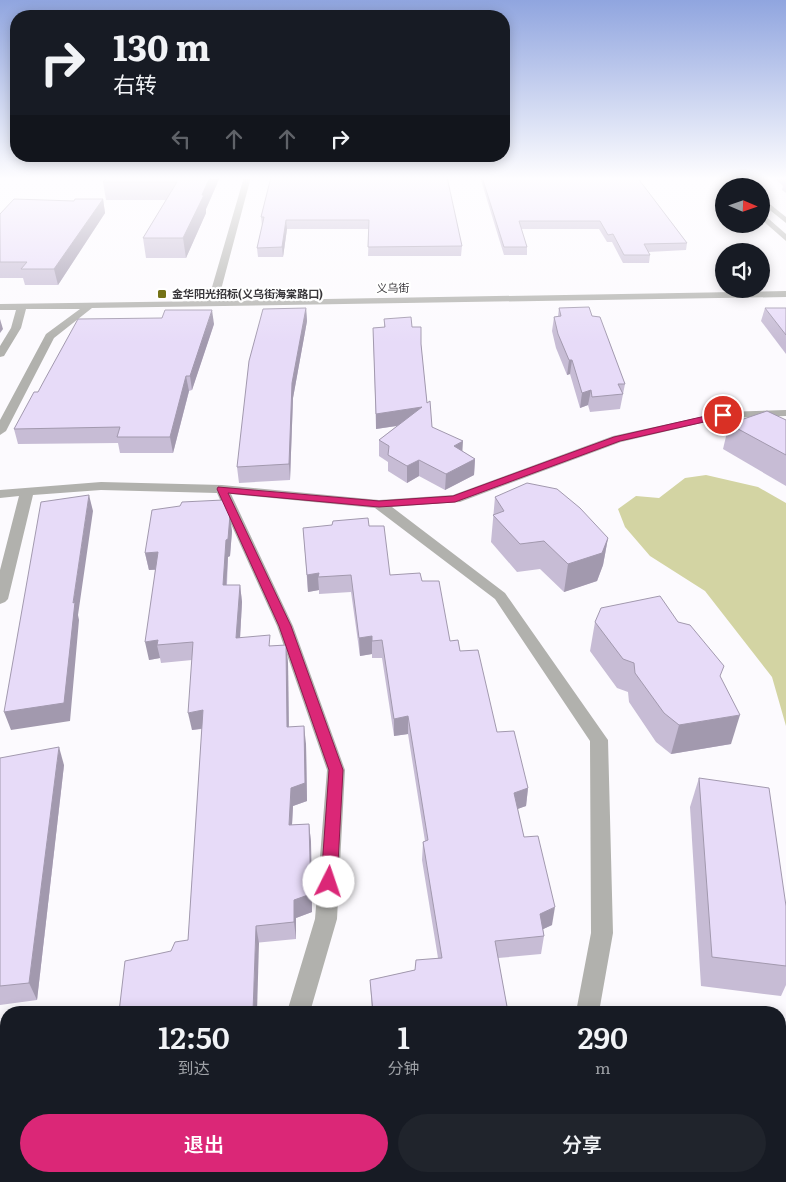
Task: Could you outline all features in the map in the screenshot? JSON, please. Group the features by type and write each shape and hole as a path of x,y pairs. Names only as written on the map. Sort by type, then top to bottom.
{"street":[{"path":"212,304 232,232"},
{"name":"义乌街","path":"0,307 786,294"},
{"path":"0,431 50,336 89,306"},
{"path":"0,354 16,328 22,307"},
{"path":"0,494 101,486 222,489 379,504 455,499 617,439 723,415 786,413"},
{"path":"222,489 285,626 336,770 326,919 301,1006"},
{"path":"0,599 27,492"},
{"path":"379,504 500,596 599,740 602,933 589,1006"}],"green space":[{"path":"706,475 758,487 786,503 786,726 772,677 705,591 650,556 625,527 618,509 636,496 659,498 685,478"}],"building":[{"path":"0,232 80,232 54,269 21,269 27,262 0,262"},
{"path":"147,232 186,232 183,238 143,238"},
{"path":"261,232 284,232 282,247 257,248"},
{"path":"369,232 459,232 462,246 368,247"},
{"path":"499,232 522,232 527,247 504,247"},
{"path":"606,232 679,232 687,243 644,244 650,255 624,255 613,234 608,235"},
{"path":"589,307 592,316 600,317 625,384 618,384 623,394 592,397 591,390 582,393 572,360 569,360 558,334 554,317 561,316 559,308"},
{"path":"306,308 292,383 289,464 237,467 249,361 263,309"},
{"path":"765,308 786,308 786,335"},
{"path":"165,310 212,310 190,376 186,376 170,437 117,437 120,427 14,429 34,392 38,392 78,319 162,318"},
{"path":"411,317 412,327 421,327 427,403 430,401 432,427 463,441 454,446 475,459 446,474 419,460 407,466 388,455 389,446 379,440 422,407 376,414 373,328 385,327 384,319"},
{"path":"767,411 786,420 786,455 729,424"},
{"path":"527,483 557,489 580,508 608,538 602,553 568,564 544,541 520,544 493,515 504,511 495,497"},
{"path":"89,495 73,603 75,602 64,703 4,712 41,502"},
{"path":"223,500 230,515 223,585 240,585 236,638 270,635 269,646 286,645 287,727 304,726 305,783 291,788 289,825 309,824 311,894 294,900 294,922 256,926 253,1006 120,1006 125,961 171,951 175,942 188,940 203,710 188,713 193,642 157,645 158,640 145,642 158,552 145,553 152,510 180,506 182,502"},
{"path":"368,518 369,526 384,526 390,575 420,573 422,581 439,581 450,641 458,640 460,651 478,650 497,732 514,731 528,788 514,793 524,837 538,836 555,907 540,914 544,936 495,941 507,1006 372,1006 370,980 415,970 416,960 442,958 423,842 428,840 408,716 394,719 382,640 372,641 372,636 359,638 351,575 318,577 319,573 307,575 303,528 332,525 333,521"},
{"path":"660,596 678,622 690,625 724,666 720,676 740,715 679,725 664,713 635,673 634,663 623,659 595,622 601,608"},
{"path":"59,747 29,983 0,986 0,758"},
{"path":"699,778 769,788 786,906 786,966 712,957"}],"place":[{"name":"金华阳光招标(义乌街海棠路口)","path":"162,294"}],"route":[{"path":"329,882 336,770 285,626 222,489 379,504 455,499 617,439 723,415"}]}
